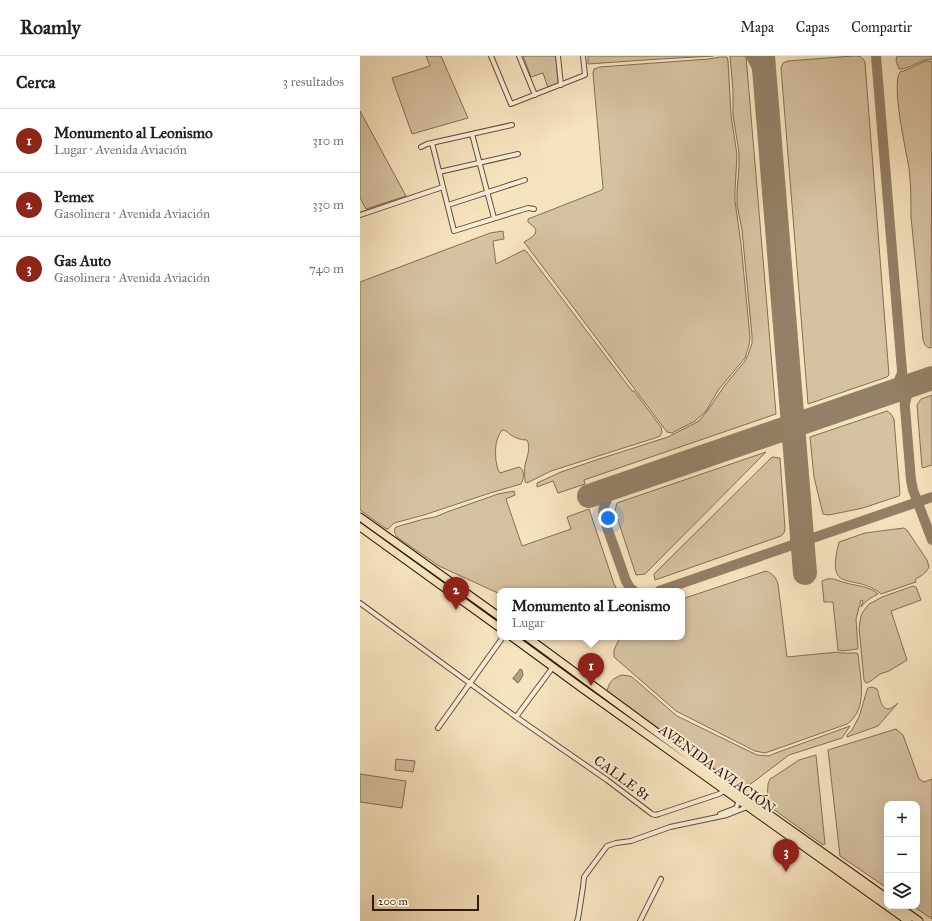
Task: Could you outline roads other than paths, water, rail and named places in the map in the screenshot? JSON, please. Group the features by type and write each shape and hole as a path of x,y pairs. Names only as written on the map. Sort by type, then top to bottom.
{"main road":[{"path":"360,517 497,615"},
{"path":"360,527 497,626"},
{"name":"AVENIDA AVIACIÓN","path":"516,640 724,791 741,798"},
{"name":"AVENIDA AVIACIÓN","path":"531,640 750,805 908,921"},
{"name":"AVENIDA AVIACIÓN","path":"750,805 884,896"},
{"path":"902,909 919,921"}],"street":[{"path":"490,56 511,104 585,75 583,56"},
{"path":"519,56 535,95"},
{"path":"558,56 561,85"},
{"path":"421,146 512,125"},
{"path":"472,134 494,218"},
{"path":"432,143 454,231 528,208 534,208"},
{"path":"439,172 518,154"},
{"path":"448,205 525,180"},
{"path":"360,215 443,188"},
{"name":"CALLE 81","path":"360,603 516,717 607,780 652,814 655,815 724,791"},
{"path":"438,728 501,640"},
{"path":"516,717 553,667"},
{"path":"716,816 736,808 741,798"},
{"path":"577,921 584,877 607,846 631,841 670,827 716,816 727,815 750,805"},
{"path":"640,921 661,879"}],"place":[{"name":"Pemex","path":"456,610"},
{"name":"Monumento al Leonismo","path":"591,686"},
{"name":"Gas Auto","path":"786,872"}]}
